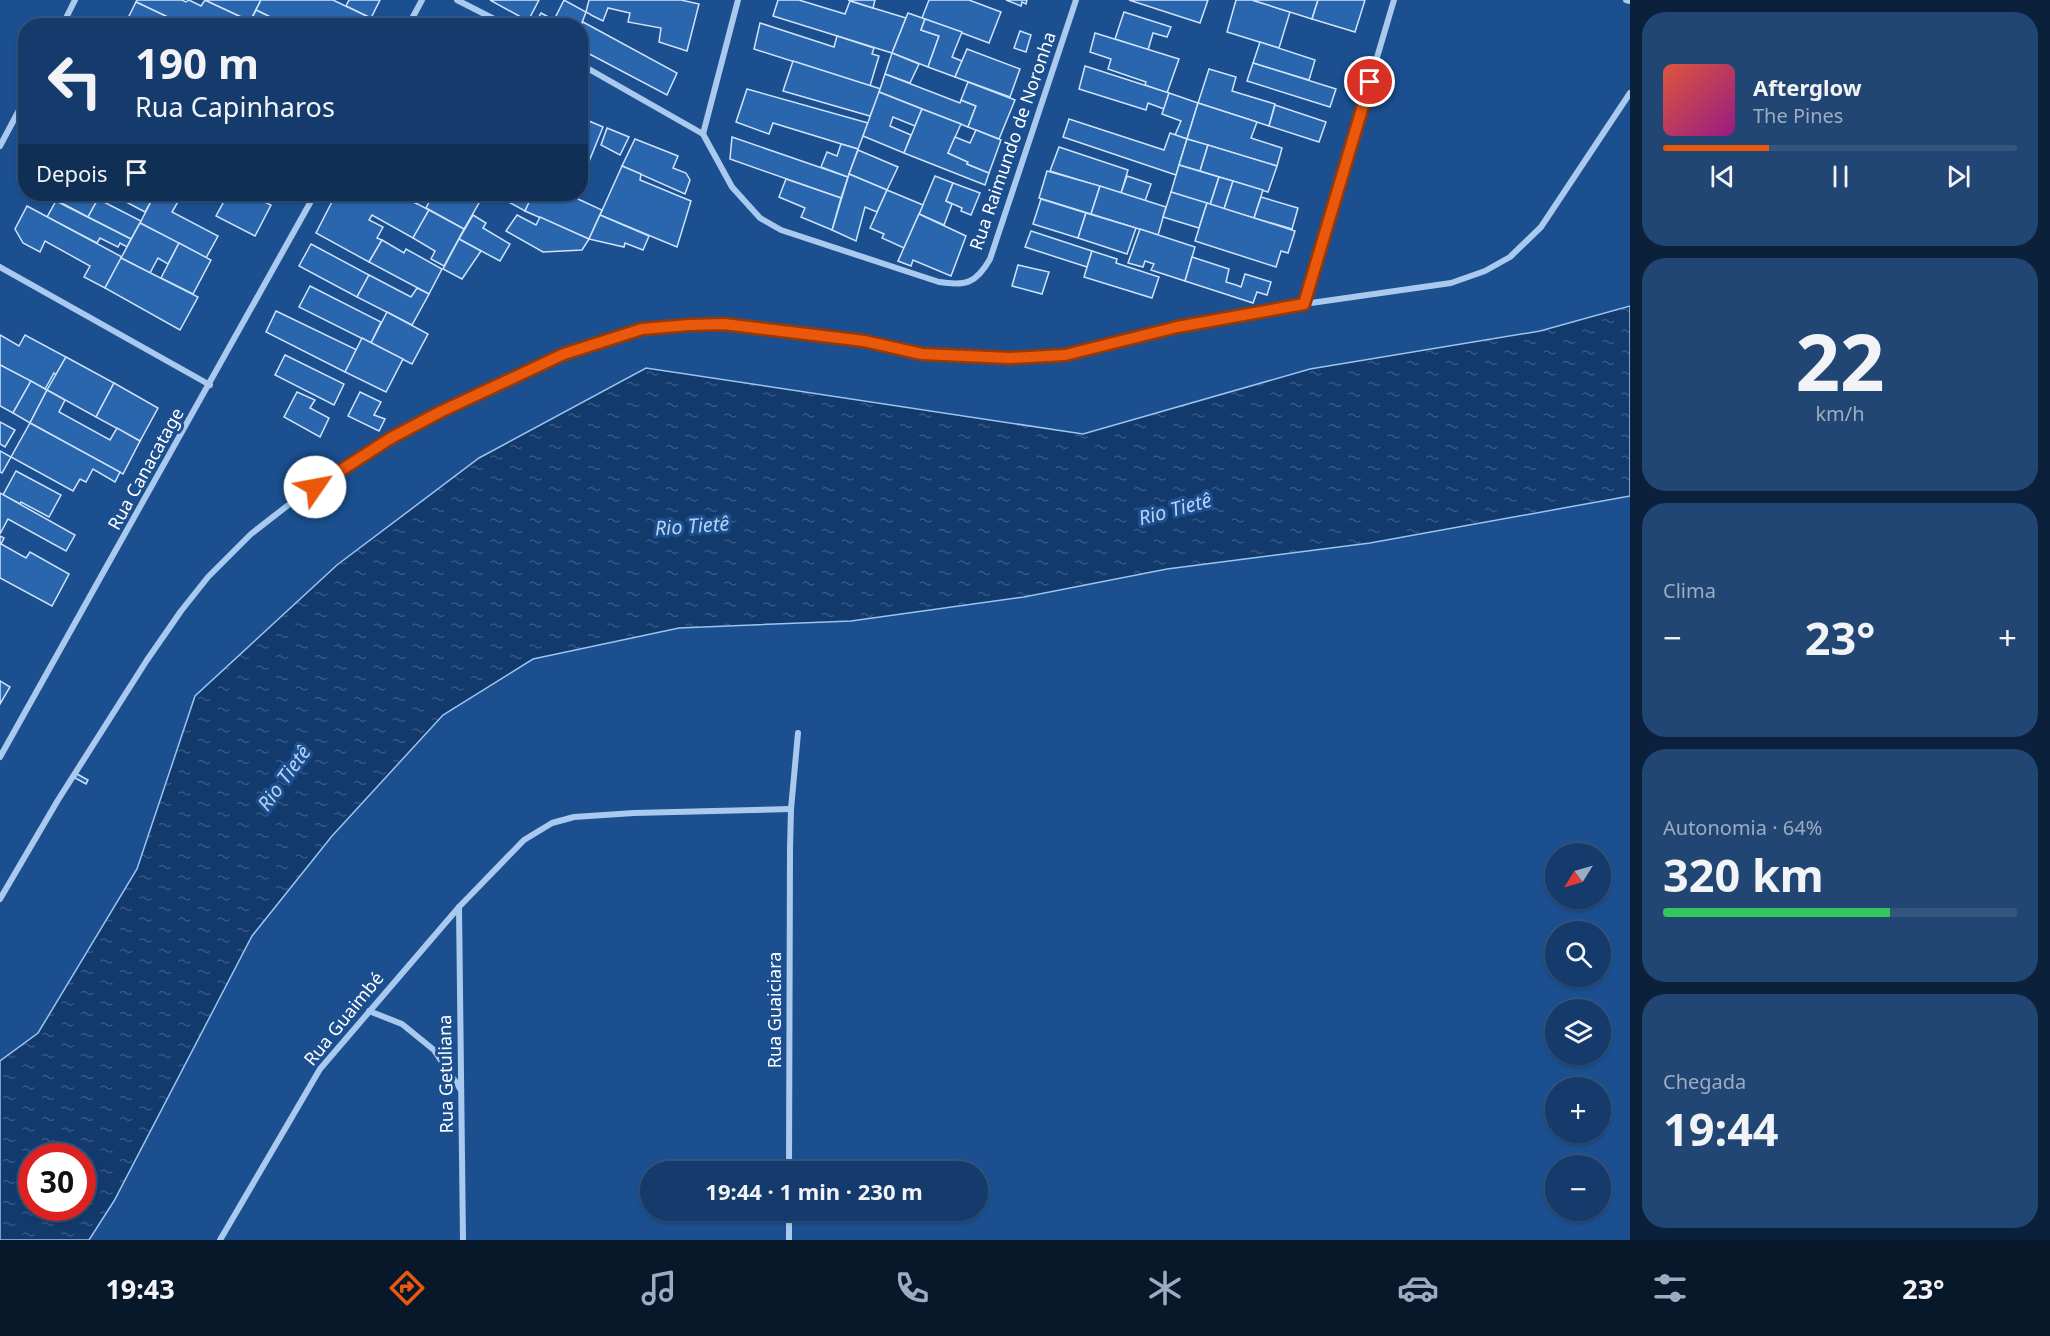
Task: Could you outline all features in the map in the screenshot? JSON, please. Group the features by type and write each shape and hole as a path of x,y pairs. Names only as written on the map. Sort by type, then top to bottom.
{"street":[{"path":"66,18 75,0"},
{"path":"412,18 422,0"},
{"path":"457,0 492,18"},
{"path":"588,69 703,134 738,0"},
{"name":"Rua Raimundo de Noronha","path":"703,134 732,187 760,218 781,230 939,282 965,284 983,271 990,259 1076,0"},
{"path":"1304,304 1394,0"},
{"path":"0,899 58,800 176,619 208,578 251,534 296,499 391,438 440,412 564,354 642,329 724,324 864,341 922,354 1010,358 1065,355 1177,327 1304,304 1452,283 1485,271 1510,257 1541,227 1630,93"},
{"path":"0,146 18,112"},
{"name":"Rua Canacatage","path":"0,758 311,201"},
{"path":"0,267 210,385"},
{"name":"Rua Guaiciara","path":"789,1161 790,848 798,733"},
{"name":"Rua Guaimbé","path":"220,1240 320,1069 459,907 524,840 552,823 574,817 791,809"},
{"name":"Rua Getuliana","path":"459,907 463,1240"},
{"path":"369,1011 402,1024 434,1050 461,1090"},
{"path":"789,1221 789,1240"}],"water":[{"name":"Rio Tietê","path":"1630,306 1630,496 1370,543 1167,569 1024,597 851,621 679,628 533,659 443,715 332,836 252,936 114,1201 89,1240 0,1240 0,1061 38,1033 137,869 195,696 337,565 479,458 646,368 1083,434 1310,369 1540,331"}],"building":[{"path":"137,0 182,0 186,2 189,0 201,6 205,0 244,18 169,18 136,2"},
{"path":"205,0 261,0 252,18 244,18"},
{"path":"261,0 333,0 371,18 272,18 256,10"},
{"path":"349,0 380,0 371,18 346,6"},
{"path":"490,0 539,0 530,18 523,18"},
{"path":"564,0 586,12 584,18 555,18"},
{"path":"589,0 681,0 699,4 687,51 659,42 661,28 628,22 630,13 608,8 603,21 593,16 586,12"},
{"path":"778,0 799,0 845,14 850,1 906,18 892,53 773,16"},
{"path":"848,0 875,0 873,8"},
{"path":"929,0 969,0 1001,12 989,43 922,18"},
{"path":"1006,0 1027,0 1026,4 1022,2 1021,6"},
{"path":"1129,0 1208,0 1200,23"},
{"path":"1236,0 1252,0 1290,12 1279,48 1227,32"},
{"path":"1252,0 1318,0 1312,19"},
{"path":"1318,0 1365,0 1355,32 1312,19"},
{"path":"136,2 170,18 128,18"},
{"path":"256,10 273,18 252,18"},
{"path":"1124,12 1171,27 1167,37 1153,33 1148,50 1115,39"},
{"path":"541,13 550,18 538,18"},
{"path":"908,13 925,19 921,30 939,36 928,67 892,53"},
{"path":"925,19 962,32 952,57 962,61 955,77 928,67 939,36 921,30"},
{"path":"760,23 834,47 837,36 874,48 872,54 879,56 870,86 754,49"},
{"path":"588,25 677,73 667,95 588,53"},
{"path":"1020,31 1031,35 1026,52 1014,48"},
{"path":"1095,33 1179,59 1167,93 1145,85 1146,82 1108,69 1111,59 1090,52"},
{"path":"1260,42 1315,60 1309,80 1253,63"},
{"path":"967,49 1020,69 1010,97 955,77"},
{"path":"892,53 919,64 910,83 885,74"},
{"path":"793,61 881,89 870,116 783,91"},
{"path":"1253,63 1336,89 1330,107 1247,81"},
{"path":"1085,66 1169,93 1164,109 1148,103 1146,110 1079,89"},
{"path":"1209,69 1236,77 1232,91 1275,104 1269,126 1198,103"},
{"path":"885,74 960,103 961,100 976,106 968,127 879,92"},
{"path":"968,82 1015,100 999,139 968,127 976,106 961,100"},
{"path":"747,89 868,123 858,149 773,123 769,134 736,122"},
{"path":"879,92 922,109 915,126 893,117 890,126 911,135 904,153 863,136"},
{"path":"1169,93 1198,103 1187,139 1175,135 1181,121 1162,114"},
{"path":"1198,103 1257,122 1251,138 1282,148 1277,166 1187,139"},
{"path":"1275,105 1326,122 1319,142 1269,126"},
{"path":"922,109 961,124 948,153 989,173 985,185 904,153"},
{"path":"1069,119 1164,150 1170,133 1187,139 1176,175 1063,137"},
{"path":"588,121 603,127 588,164"},
{"path":"607,128 629,137 620,155 601,145"},
{"path":"976,130 1001,140 989,173 948,153 955,137 970,143"},
{"path":"732,137 848,177 841,198 730,159"},
{"path":"635,139 678,156 673,168 686,173 690,180 685,194 622,166"},
{"path":"1187,139 1208,145 1200,171 1179,165"},
{"path":"841,144 858,149 848,177 821,167 827,152 837,156"},
{"path":"1208,145 1277,166 1268,192 1200,171"},
{"path":"1059,147 1128,170 1121,193 1050,171"},
{"path":"858,150 898,167 887,190 849,174"},
{"path":"1179,165 1219,177 1210,205 1171,192"},
{"path":"622,166 641,174 640,180 691,201 677,247 600,215"},
{"path":"1047,171 1100,186 1091,214 1039,198"},
{"path":"849,174 887,190 877,212 865,207 856,241 832,230"},
{"path":"935,176 953,183 946,201 952,204 944,225 919,214"},
{"path":"1127,176 1151,184 1145,201 1121,193"},
{"path":"1219,177 1233,181 1224,209 1210,205"},
{"path":"786,179 841,198 832,230 801,217 805,208 779,197"},
{"path":"1233,181 1263,190 1254,218 1224,209"},
{"path":"953,183 980,193 971,215 946,201"},
{"path":"1100,186 1166,207 1158,235 1091,214"},
{"path":"887,190 923,205 904,248 882,238 884,234 870,228"},
{"path":"1171,192 1207,203 1199,228 1163,217"},
{"path":"1261,197 1298,208 1292,229 1254,218"},
{"path":"1041,199 1086,213 1078,238 1033,224"},
{"path":"56,201 131,239 127,247 120,243 118,247 100,238 97,243 47,217"},
{"path":"58,201 97,201 88,217"},
{"path":"97,201 102,201 141,221 131,239 88,217"},
{"path":"124,201 151,201 145,212"},
{"path":"151,201 178,201 172,212 218,236 206,258 140,223"},
{"path":"224,201 263,201 271,205 255,236 216,216"},
{"path":"332,201 412,201 429,210 413,238 372,215 369,220 383,227 377,238 382,240 369,262 316,233"},
{"path":"430,201 480,201 464,229 426,208"},
{"path":"507,201 530,201 525,211"},
{"path":"530,201 582,201 602,210 589,239 525,211"},
{"path":"1207,203 1295,231 1288,253 1281,251 1276,267 1195,241"},
{"path":"27,206 122,257 105,288 84,277 90,266 45,241 40,252 23,243 15,229"},
{"path":"429,210 464,229 444,266 431,259 435,251 413,238"},
{"path":"1086,213 1136,228 1127,254 1078,238"},
{"path":"919,214 966,236 951,276 913,260 911,266 898,261"},
{"path":"473,215 486,223 483,228 510,244 500,261 459,239"},
{"path":"517,215 536,225 540,217 589,239 582,250 543,252 506,231"},
{"path":"600,215 649,236 643,250 625,243 624,247 589,239"},
{"path":"140,223 179,243 168,264 158,258 150,273 121,258"},
{"path":"1140,229 1195,247 1185,281 1151,270 1154,264 1145,261 1143,267 1128,263"},
{"path":"1031,231 1092,251 1087,267 1025,247"},
{"path":"459,239 481,251 462,279 443,269"},
{"path":"382,240 404,253 406,249 442,269 429,294 369,262"},
{"path":"179,243 211,260 193,294 161,278"},
{"path":"311,244 369,275 357,297 299,266"},
{"path":"1092,251 1117,259 1116,263 1159,277 1152,298 1084,277"},
{"path":"1192,257 1229,269 1226,282 1241,287 1245,274 1271,282 1267,295 1257,292 1253,303 1185,281"},
{"path":"121,258 198,297 180,330 105,288"},
{"path":"1018,265 1049,272 1042,294 1012,286"},
{"path":"369,275 411,297 417,288 429,294 412,325 357,297"},
{"path":"310,286 381,322 371,343 299,307"},
{"path":"276,311 357,350 345,372 266,332"},
{"path":"387,312 428,334 412,364 371,343"},
{"path":"0,335 19,346 25,335 66,357 45,389 0,365"},
{"path":"362,338 403,359 386,392 345,372"},
{"path":"285,355 344,384 334,405 275,375"},
{"path":"66,357 114,383 96,417 47,390"},
{"path":"0,365 31,381 13,413 0,406"},
{"path":"31,381 47,390 30,423 13,413"},
{"path":"114,383 158,408 140,441 96,417"},
{"path":"47,390 65,400 59,412 110,440 117,428 140,441 123,474 30,423"},
{"path":"297,392 315,400 310,408 329,418 320,437 284,417"},
{"path":"360,392 381,402 374,415 385,419 379,431 348,416"},
{"path":"0,422 15,430 5,447 0,444"},
{"path":"30,423 120,472 115,482 93,469 86,482 80,479 73,491 11,457"},
{"path":"0,451 11,457 2,473 0,472"},
{"path":"16,471 61,495 49,517 3,495"},
{"path":"0,493 75,535 66,551 8,519 0,534"},
{"path":"0,536 4,538 1,544 26,558 30,552 69,574 52,606 0,578"},
{"path":"0,681 10,687 0,704"},
{"path":"77,774 88,780 86,784 75,778"}],"route":[{"path":"315,487 391,438 440,412 564,354 642,329 724,324 864,341 922,354 1010,358 1065,355 1177,327 1304,304 1370,82"}]}
